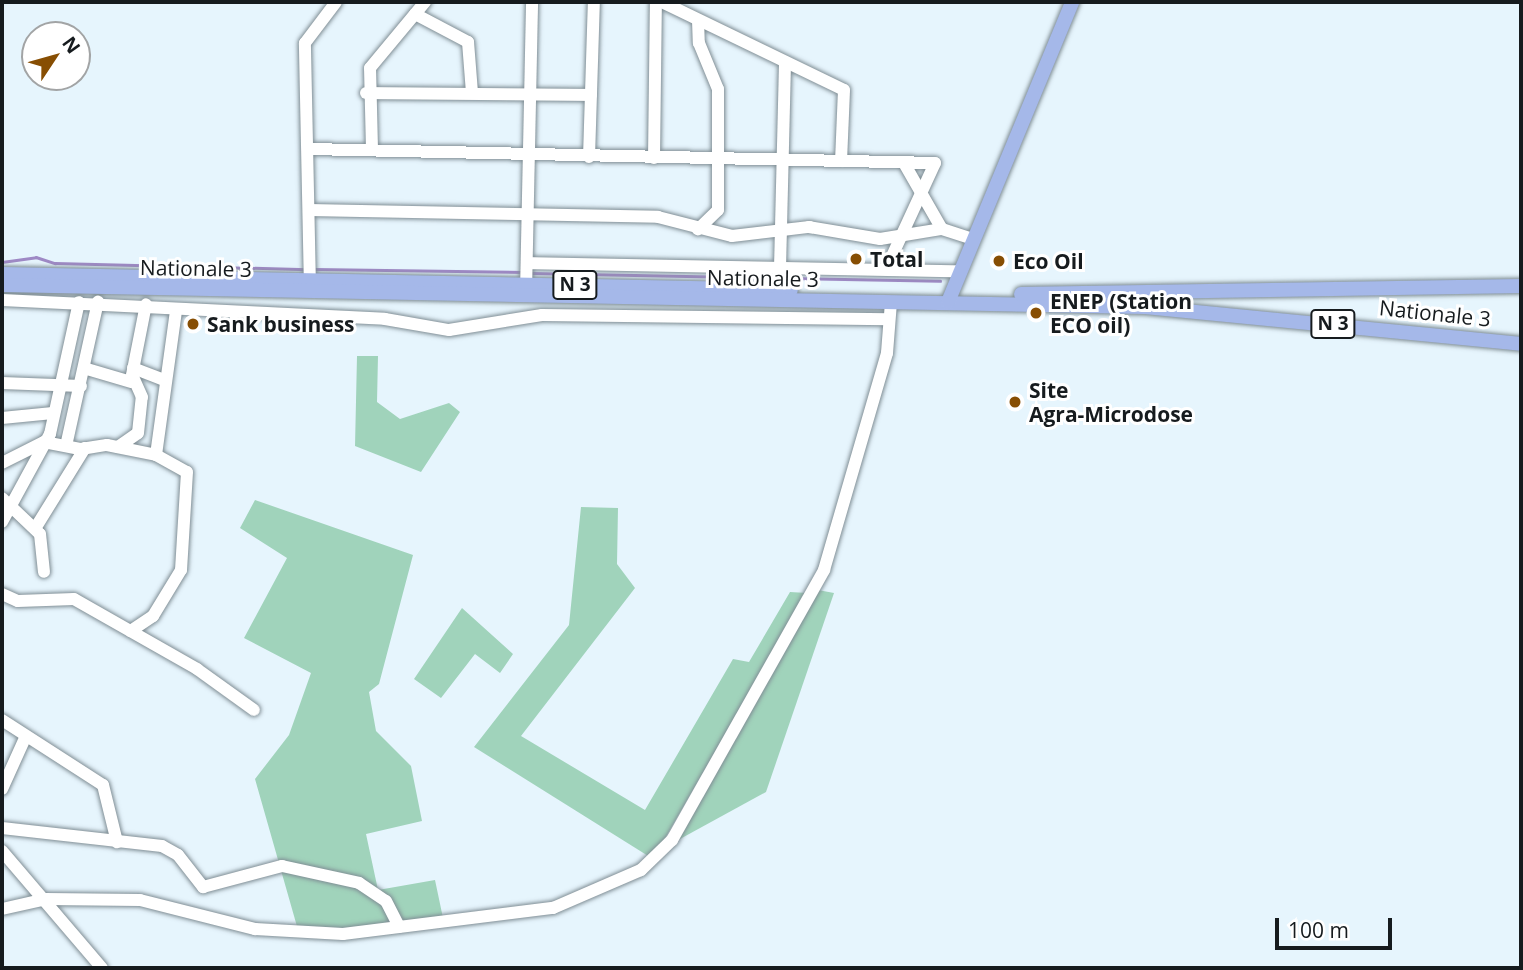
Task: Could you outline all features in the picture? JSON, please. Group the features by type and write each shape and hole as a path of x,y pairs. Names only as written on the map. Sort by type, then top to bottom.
{"main road":[{"path":"949,298 1072,2"},
{"name":"Nationale 3","path":"2,274 310,286"},
{"name":"Nationale 3","path":"2,285 310,286 949,298 1145,307 1521,344"},
{"name":"Nationale 3","path":"526,289 891,302 949,298 1278,294 1521,286"}],"street":[{"path":"310,286 305,43 336,2"},
{"path":"372,149 366,93 370,68 425,2"},
{"path":"526,289 529,215 527,93 531,2"},
{"path":"589,157 594,2"},
{"path":"654,158 656,2"},
{"path":"662,2 844,90 841,161"},
{"path":"415,14 468,42 472,93"},
{"path":"698,20 699,43 717,75 718,156 718,210 698,229"},
{"path":"780,268 785,62"},
{"path":"366,93 591,95"},
{"path":"309,149 526,153 589,157 718,156 935,163 886,269"},
{"path":"904,163 923,190 942,229"},
{"path":"309,210 658,216 698,229 732,236 781,234 809,228 872,239 942,229 972,239"},
{"path":"528,263 960,271"},
{"path":"2,300 146,304 176,310 385,320 449,330 542,315 889,319"},
{"path":"2,522 7,501 44,443 79,302"},
{"path":"66,446 87,369 98,302"},
{"path":"2,909 46,899 140,900 220,922 295,933 399,927 579,901 640,870 666,849 831,555 887,352 891,302"},
{"path":"131,382 146,304"},
{"path":"156,455 164,380 176,310"},
{"path":"133,368 164,380"},
{"path":"87,369 131,382 142,397 136,437 118,446"},
{"path":"2,383 81,386"},
{"path":"141,409 160,413"},
{"path":"2,418 53,413"},
{"path":"3,459 44,443 85,448 118,446 156,455 189,474 181,570 153,617 131,631"},
{"path":"36,527 85,448"},
{"path":"7,501 36,527 45,544 44,572"},
{"path":"2,594 19,601 74,599 131,631 254,710"},
{"path":"2,720 25,738 103,785 117,842"},
{"path":"2,789 25,738"},
{"path":"2,828 171,850 203,887 282,866 359,883 386,901 399,927"},
{"path":"2,851 46,899 102,968"}],"green space":[{"path":"357,356 378,356 377,402 400,419 449,403 460,412 421,472 355,446"},
{"path":"255,500 413,555 379,684 369,692 376,731 411,766 422,821 366,834 378,890 435,880 443,918 300,937 255,779 289,735 311,673 244,638 287,558 240,528"},
{"path":"581,507 618,508 617,564 635,588 521,736 645,810 733,659 749,662 790,592 807,593 653,859 474,747 569,625"},
{"path":"818,590 834,593 766,792 669,845"},
{"path":"462,608 513,654 500,673 475,654 441,698 414,679"}],"waterway":[{"path":"2,262 36,257 55,263 307,269"},
{"path":"314,269 524,272"},
{"path":"531,273 940,281"}],"place":[{"name":"Total","path":"856,259"},
{"name":"Eco Oil","path":"999,261"},
{"name":"ENEP (Station ECO oil)","path":"1036,313"},
{"name":"Sank business","path":"193,324"},
{"name":"Site Agra-Microdose","path":"1015,402"}]}
